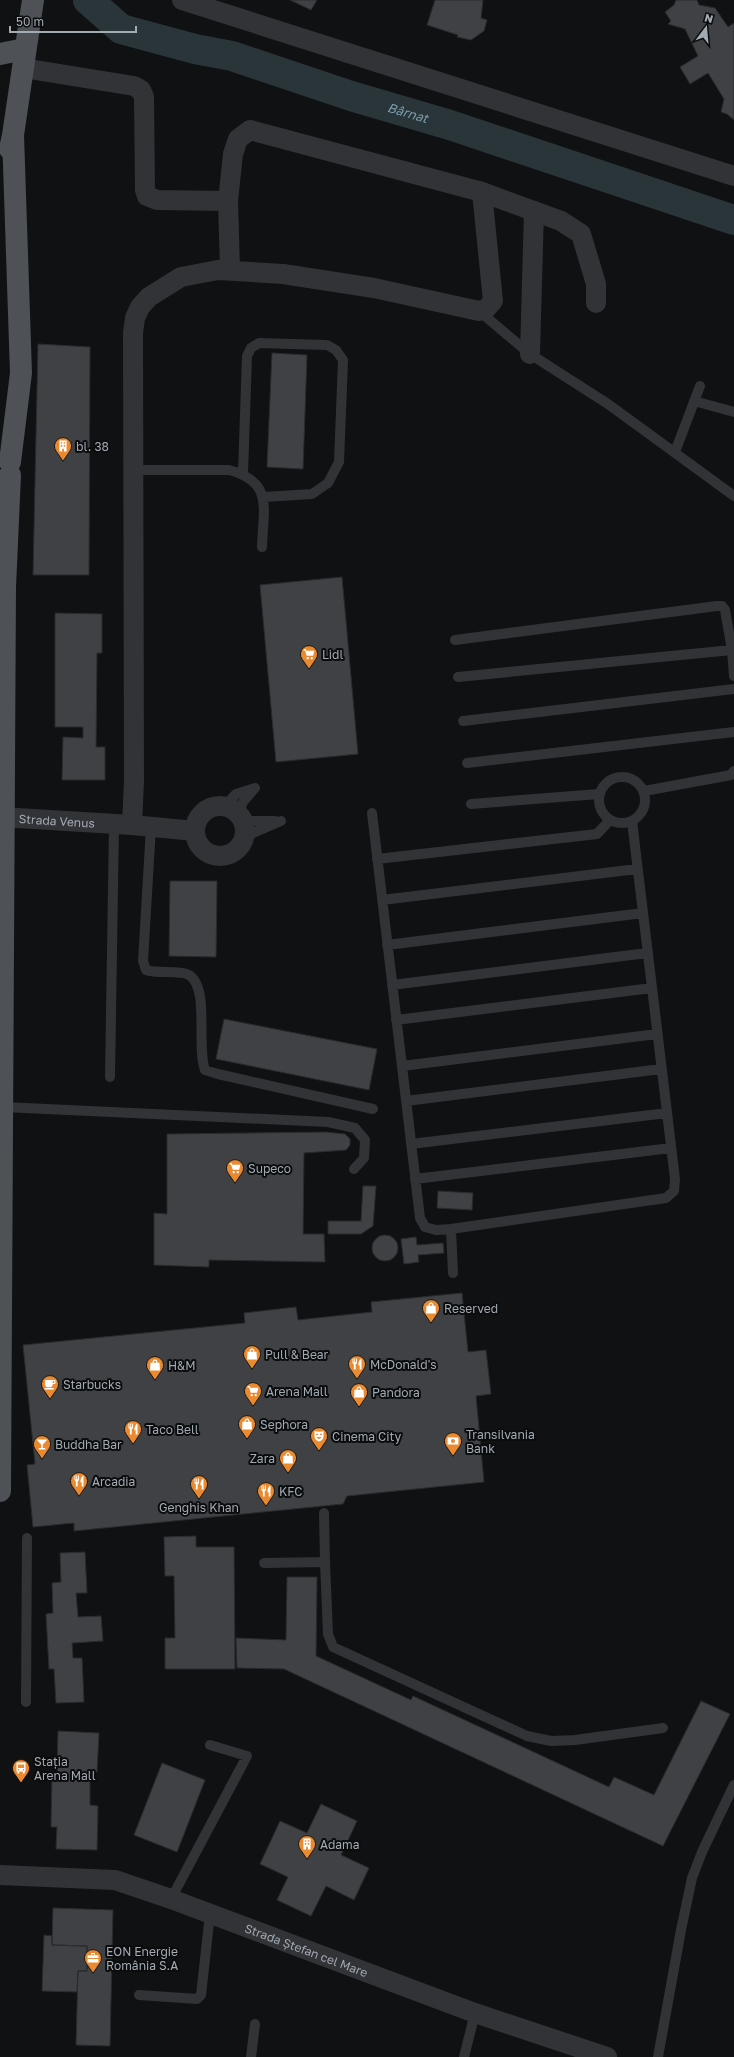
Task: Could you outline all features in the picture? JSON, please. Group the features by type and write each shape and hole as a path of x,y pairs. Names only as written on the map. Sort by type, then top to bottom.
{"main road":[{"path":"0,185 13,136 33,0"},
{"path":"0,54 24,59"},
{"path":"0,496 6,488 10,468 21,373 19,274 13,136"},
{"path":"0,192 7,208 6,254 19,274"},
{"path":"0,441 6,449 10,468 5,632 2,817 3,1107 0,1492"},
{"path":"0,607 5,632"}],"street":[{"path":"182,0 734,176"},
{"path":"24,59 134,86 142,90 144,97 145,190 147,196 157,200 228,201"},
{"path":"230,270 228,201 233,154 238,139 250,130 482,192 562,221 581,234 596,284 596,303"},
{"path":"132,825 134,781 133,334 135,318 140,308 148,297 181,277 218,270 230,270 283,274 374,288 479,311 486,309 493,301 482,192"},
{"path":"530,354 534,211"},
{"path":"208,808 237,819 235,850 220,856 204,850 199,844 195,831 197,820 208,808"},
{"name":"Strada Venus","path":"2,817 132,825 195,831"},
{"name":"Strada Ștefan cel Mare","path":"0,1875 115,1880 171,1899 475,2013 607,2057"}],"lane":[{"path":"479,311 530,354 608,404 734,496"},
{"path":"243,473 248,356 251,348 259,343 327,345 336,350 343,360 339,462 328,483 312,494 264,497"},
{"path":"675,452 700,386"},
{"path":"694,401 734,412"},
{"path":"134,470 229,470 243,473 253,480 264,497 262,547"},
{"path":"454,640 722,606 725,610 732,650 734,676"},
{"path":"458,677 732,650"},
{"path":"463,721 734,689"},
{"path":"467,763 734,732"},
{"path":"644,790 731,775 734,771"},
{"path":"620,776 634,780 644,790 645,805 643,812 632,821 624,823 610,820 601,809 599,794 607,782 620,776"},
{"path":"472,804 599,794"},
{"path":"372,812 420,1218 424,1227 436,1230 666,1198 674,1191 671,1148 632,821"},
{"path":"377,859 597,834 610,820"},
{"path":"110,1077 132,825"},
{"path":"132,825 143,961 146,970 154,973 187,974 196,981 201,996 201,1059 205,1070 373,1108"},
{"path":"382,900 637,869"},
{"path":"387,945 643,913"},
{"path":"392,985 647,954"},
{"path":"396,1020 652,988"},
{"path":"402,1066 657,1034"},
{"path":"406,1101 661,1069"},
{"path":"3,1107 328,1122 355,1128 365,1140 364,1158 354,1169"},
{"path":"411,1144 667,1113"},
{"path":"415,1179 671,1148"},
{"path":"451,1229 453,1273"},
{"path":"324,1513 328,1634 333,1647 345,1654 527,1736 551,1741 575,1740 663,1728"},
{"path":"26,1702 27,1538"},
{"path":"264,1563 325,1562"},
{"path":"171,1899 247,1756 210,1745"},
{"path":"658,2057 692,1878 702,1852 734,1785"},
{"path":"139,1995 197,1999 201,1995 210,1914"},
{"path":"464,2057 475,2013"},
{"path":"251,2057 255,2024"}],"building":[{"path":"290,0 317,0 311,10"},
{"path":"435,0 483,0 481,18 487,20 484,31 471,40 457,37 458,35 427,25"},
{"path":"676,0 697,0 699,5 715,8 728,27 734,23 734,120 727,114 721,112 724,99 708,73 690,84 680,67 698,56 685,29 668,24 671,21 665,12 674,5"},
{"name":"bl. 38","path":"38,344 90,347 89,575 33,575"},
{"path":"272,353 307,355 303,469 267,467"},
{"name":"Lidl","path":"342,577 358,754 276,762 260,585"},
{"path":"55,613 102,614 102,653 97,653 96,747 105,747 105,780 62,780 63,737 83,738 83,727 55,727"},
{"path":"170,881 217,881 216,957 169,956"},
{"path":"224,1019 377,1049 369,1090 216,1059"},
{"name":"Supeco","path":"326,1132 345,1134 350,1139 350,1145 346,1150 304,1153 303,1234 324,1234 325,1262 209,1260 209,1267 154,1265 154,1213 167,1214 167,1134"},
{"path":"363,1186 376,1186 373,1226 361,1234 328,1234 328,1221 361,1221"},
{"path":"438,1191 473,1193 472,1210 437,1208"},
{"path":"385,1235 394,1239 398,1248 394,1257 385,1261 376,1257 372,1248 376,1239"},
{"path":"416,1237 417,1245 443,1243 444,1253 418,1255 419,1262 404,1264 401,1239"},
{"name":"Arena Mall","path":"462,1293 468,1352 486,1350 491,1394 476,1396 484,1482 347,1496 343,1504 74,1531 74,1523 33,1527 27,1465 35,1464 23,1345 245,1323 244,1313 296,1307 298,1320 372,1312 371,1302"},
{"path":"196,1536 196,1547 234,1547 235,1669 165,1669 165,1638 175,1638 174,1576 165,1576 164,1537"},
{"path":"85,1552 87,1593 76,1593 78,1617 101,1616 103,1641 72,1643 73,1658 82,1658 84,1702 56,1703 54,1669 49,1669 46,1614 53,1613 52,1583 61,1582 60,1553"},
{"path":"287,1577 317,1577 316,1656 411,1700 413,1696 609,1787 614,1777 654,1795 701,1701 730,1714 663,1846 284,1669 237,1668 236,1638 286,1640"},
{"path":"58,1731 99,1733 97,1772 90,1772 90,1805 98,1806 97,1850 56,1849 57,1827 51,1827 52,1772 57,1772"},
{"path":"162,1763 205,1780 177,1852 134,1835"},
{"name":"Adama","path":"321,1804 357,1821 341,1855 369,1868 354,1900 326,1886 311,1916 277,1900 288,1877 260,1864 280,1821 307,1833"},
{"path":"53,1908 113,1910 110,2046 76,2045 78,1971 87,1971 87,1946 52,1945"},
{"path":"44,1935 52,1936 52,1945 87,1946 87,1971 78,1971 77,1992 42,1991"}],"waterway":[{"name":"Bârnat","path":"88,0 121,29 195,49 232,56 351,96 450,125 734,220"}],"place":[{"name":"bl. 38","path":"63,461"},
{"name":"Lidl","path":"309,669"},
{"name":"Supeco","path":"235,1183"},
{"name":"Reserved","path":"431,1323"},
{"name":"Pull & Bear","path":"252,1369"},
{"name":"McDonald's","path":"357,1379"},
{"name":"H&M","path":"155,1380"},
{"name":"Starbucks","path":"50,1399"},
{"name":"Arena Mall","path":"253,1406"},
{"name":"Pandora","path":"359,1407"},
{"name":"Sephora","path":"247,1439"},
{"name":"Taco Bell","path":"133,1444"},
{"name":"Cinema City","path":"319,1451"},
{"name":"Transilvania Bank","path":"453,1456"},
{"name":"Buddha Bar","path":"42,1459"},
{"name":"Zara","path":"288,1473"},
{"name":"Arcadia","path":"79,1496"},
{"name":"Genghis Khan","path":"199,1499"},
{"name":"KFC","path":"266,1506"},
{"name":"Stația Arena Mall","path":"21,1783"},
{"name":"Adama","path":"307,1859"},
{"name":"EON Energie România S.A","path":"93,1973"}]}
